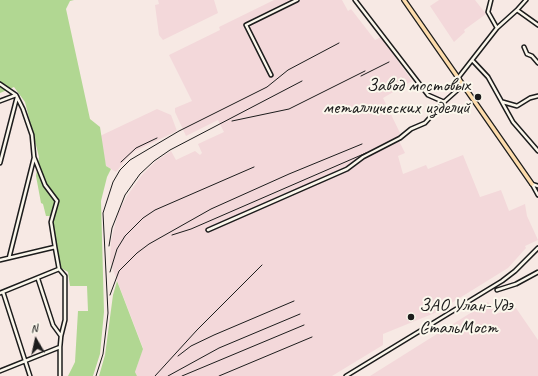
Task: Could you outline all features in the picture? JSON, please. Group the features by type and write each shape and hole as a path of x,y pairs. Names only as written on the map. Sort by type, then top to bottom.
{"main road":[{"path":"404,0 532,184"}],"street":[{"path":"271,75 246,24 298,0"},
{"path":"355,0 428,96 444,102"},
{"path":"491,0 488,12 497,28"},
{"path":"458,78 473,61 497,28 526,0"},
{"path":"517,10 538,25"},
{"path":"524,47 526,54 532,56 538,63"},
{"path":"473,61 488,77 513,122 538,151"},
{"path":"0,84 16,96 23,109 32,136 34,157 46,185 57,201 51,222 58,269 65,276 65,320 60,347 60,376"},
{"path":"208,230 347,169 363,157 400,138 411,129 425,123 444,102 463,85"},
{"path":"0,101 16,96"},
{"path":"0,162 16,96"},
{"path":"502,102 517,106 530,98 538,96"},
{"path":"9,258 34,157"},
{"path":"532,184 538,186"},
{"path":"532,184 538,195"},
{"path":"0,260 55,247"},
{"path":"346,376 502,281 538,248"},
{"path":"30,376 1,293 38,279 58,269"},
{"path":"496,290 516,284 538,272"},
{"path":"38,279 53,325 61,336"},
{"path":"0,371 60,347"}],"shaded area":[{"path":"158,0 214,0 218,13 163,40 159,35 155,5 159,4"},
{"path":"274,0 342,0 348,11 351,9 375,40 381,37 412,81 383,98 400,133 397,137 405,153 398,156 403,174 426,165 428,169 463,155 480,197 501,190 509,211 525,204 527,216 538,240 525,246 526,248 508,268 437,312 383,334 383,345 332,376 137,376 135,372 143,348 110,262 111,241 118,213 127,196 142,175 156,161 171,151 176,160 195,151 200,155 202,153 198,144 224,132 218,120 186,136 175,112 175,108 192,101 169,55 220,30 219,27"},
{"path":"439,0 475,0 486,14 464,30 465,32 454,42 430,6"},
{"path":"157,109 171,115 177,131 135,151 127,158 116,172 106,166 100,136"},
{"path":"488,302 496,314 516,308 538,340 538,376 370,376"}],"green space":[{"path":"0,0 74,0 70,1 66,9 90,119 100,127 106,166 111,169 107,177 101,201 104,312 100,354 93,376 68,376 75,362 78,311 88,311 87,286 70,286 68,272 61,268 51,216 46,216 43,204 41,203 36,176 39,157 25,102 14,87 0,93"},
{"path":"117,281 143,349 135,372 137,376 99,376 105,355 113,295"}],"railway":[{"path":"96,376 103,354 108,313 103,213 113,182 120,170 130,160 179,131 267,87 288,70 339,43"},
{"path":"361,76 389,62"},
{"path":"232,121 289,109 365,71"},
{"path":"109,246 112,228 125,195 140,174 154,161 170,150 302,81"},
{"path":"121,162 136,148 157,138"},
{"path":"110,295 119,271 137,253 149,244 211,209 289,174 362,144"},
{"path":"172,235 191,229 366,153"},
{"path":"110,272 117,249 125,236 143,218 155,210 254,167"},
{"path":"155,376 197,330 262,265"},
{"path":"178,356 191,346 214,335 294,301"},
{"path":"168,376 219,348 300,314"},
{"path":"182,376 304,325"},
{"path":"219,376 312,337"}],"place":[{"name":"Завод мостовых металлических изделий","path":"478,97"},
{"name":"ЗАО Улан-Удэ СтальМост","path":"411,317"}]}
